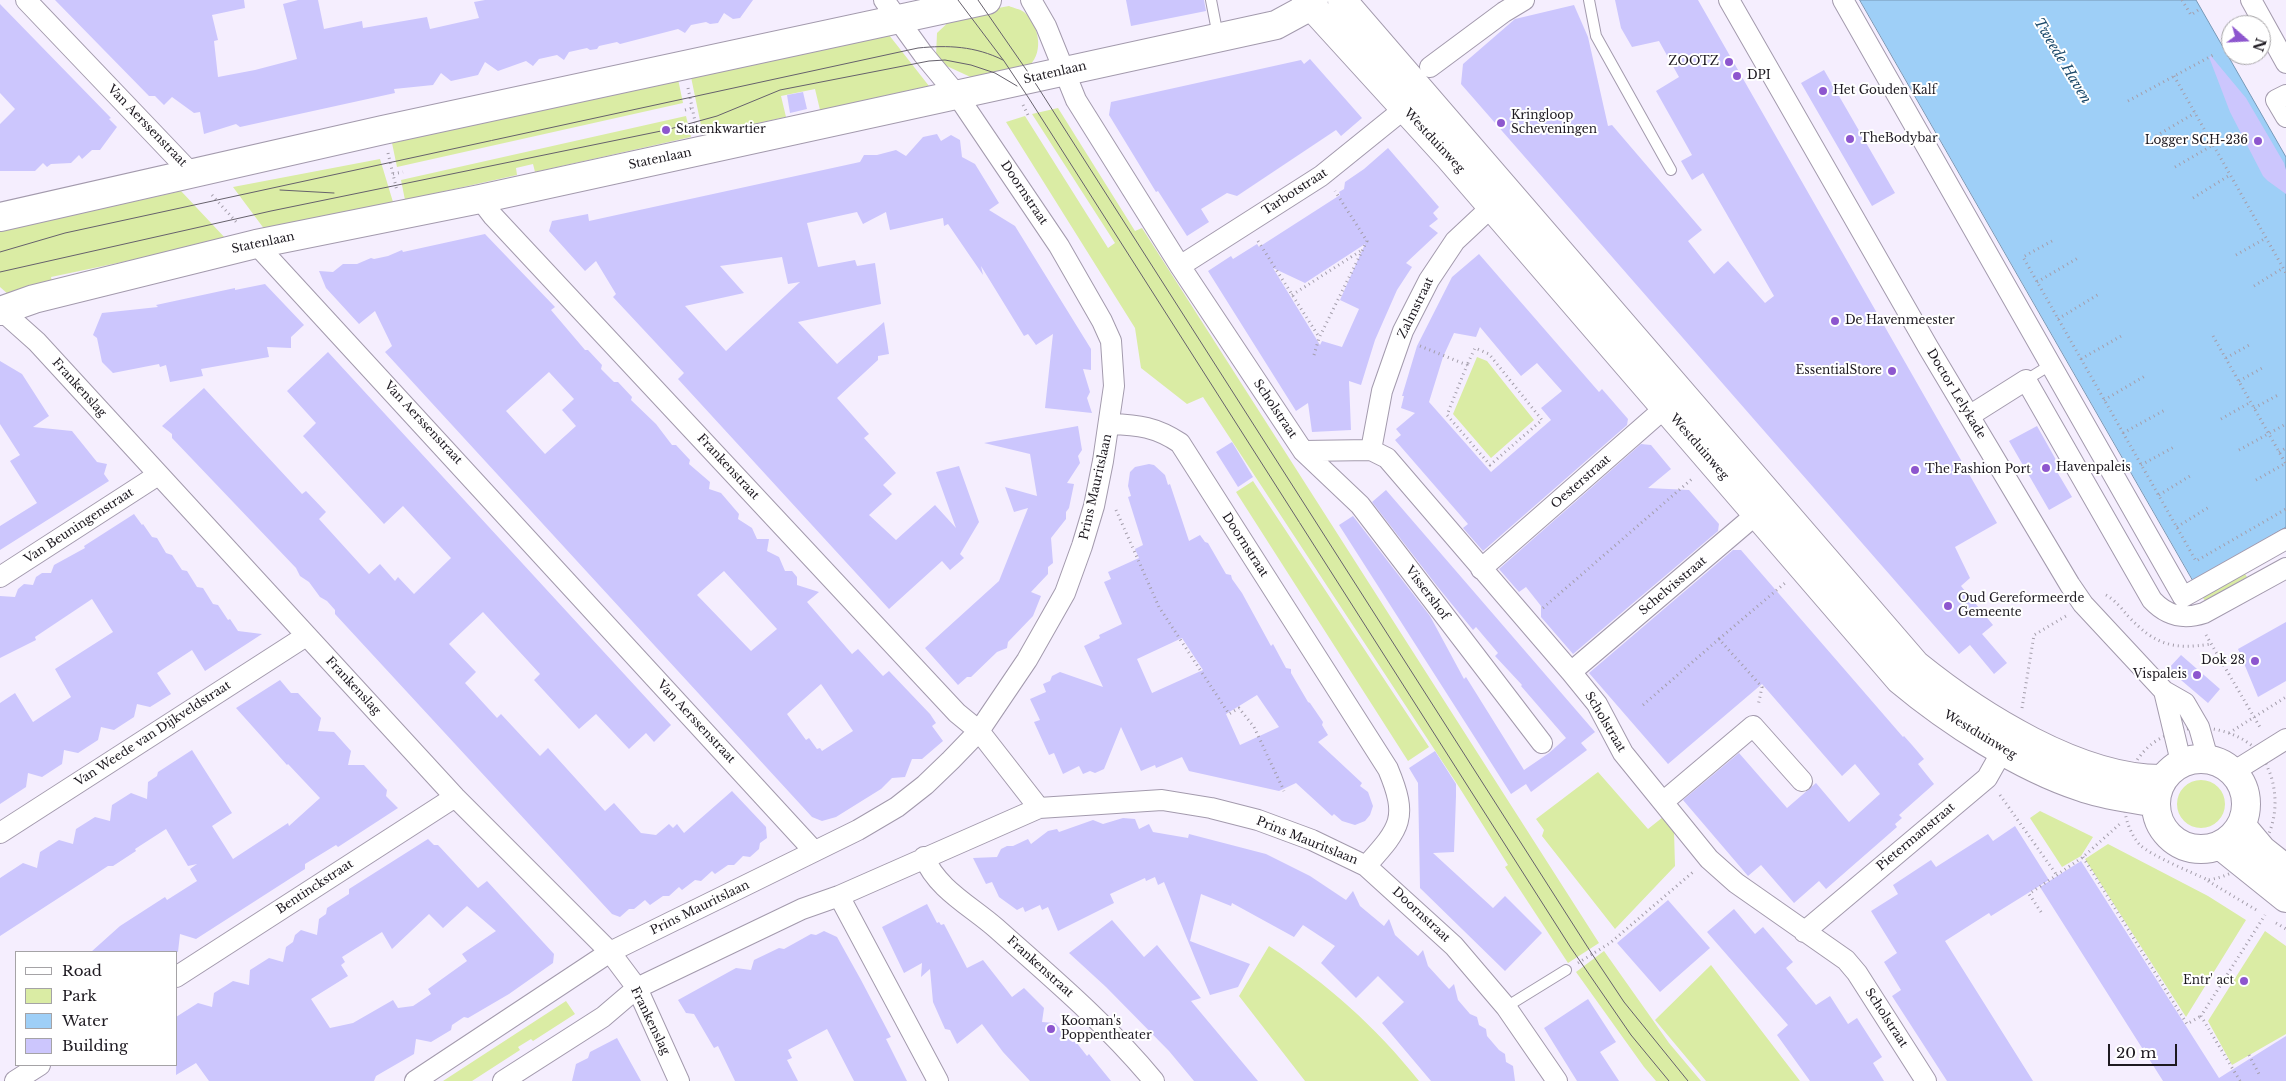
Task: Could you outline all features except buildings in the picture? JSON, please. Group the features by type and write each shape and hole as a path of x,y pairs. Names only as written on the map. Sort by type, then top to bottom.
{"street":[{"name":"Van Aerssenstraat","path":"26,0 191,172"},
{"path":"0,216 191,172 683,65 890,10 987,0"},
{"name":"Scholstraat","path":"1031,0 1046,26 1076,100 1180,266 1303,451 1371,450 1387,458 1597,704 1623,753 1709,859 1736,883 1804,932 1833,949 1857,973 1926,1081"},
{"name":"Westduinweg","path":"1342,0 1500,199 1765,507 1900,680 1928,704 2009,741 2067,782 2130,780 2166,782"},
{"path":"1430,67 1504,12 1524,0"},
{"name":"Doctor Lelykade","path":"1729,0 2026,514 2083,604 2164,691 2185,704 2199,727 2208,759"},
{"path":"1843,0 2183,597 2286,539"},
{"path":"2251,0 2286,63"},
{"name":"Statenlaan","path":"0,310 60,292 256,244 480,199 702,150 964,105 1063,71 1276,25 1310,2"},
{"name":"Westduinweg","path":"1310,2 1397,115 1500,199"},
{"name":"Doornstraat","path":"890,10 964,105 1059,246 1102,321 1111,341 1114,359 1114,386 1110,424 1137,425 1163,431 1180,443 1388,769 1401,808 1393,836 1366,866 1454,946 1506,1007 1557,1081"},
{"path":"2286,95 2276,100 2286,117"},
{"name":"Tarbotstraat","path":"1180,266 1321,176 1397,115"},
{"name":"Frankenstraat","path":"480,199 493,216 957,713 980,731"},
{"name":"Zalmstraat","path":"1371,450 1382,391 1400,338 1429,280 1450,249 1500,199"},
{"name":"Van Aerssenstraat","path":"256,244 814,851"},
{"name":"Frankenslag","path":"0,310 37,342 455,797 610,952 637,988 680,1081"},
{"path":"1969,416 2026,380 2152,600 2159,608 2171,615 2196,616 2286,568"},
{"name":"Oesterstraat","path":"1481,569 1673,401"},
{"name":"Prins Mauritslaan","path":"415,1081 610,952 858,830 897,807 925,785 980,731 1013,684 1065,593 1094,506 1110,424"},
{"name":"Vissershof","path":"1303,451 1360,505 1542,743"},
{"name":"Van Beuningenstraat","path":"0,577 158,475"},
{"name":"Schelvisstraat","path":"1571,672 1765,507"},
{"name":"Van Weede van Dijkveldstraat","path":"0,834 306,636"},
{"name":"Doctor Lelykade","path":"2164,691 2174,732 2166,782"},
{"path":"1663,802 1753,726 1802,781"},
{"path":"980,731 1039,808"},
{"name":"Pietermanstraat","path":"1804,932 1987,778 2009,741"},
{"path":"2234,772 2272,747"},
{"path":"2208,759 2224,765 2234,772 2245,791 2246,809 2241,825 2230,838 2220,845 2208,849 2196,849 2174,840 2159,820 2166,782 2208,759"},
{"name":"Bentinckstraat","path":"178,976 455,797"},
{"name":"Prins Mauritslaan","path":"503,1081 603,1017 637,988 802,909 838,896 1039,808 1162,800 1211,808 1258,820 1312,840 1366,866"},
{"path":"2241,825 2254,858 2286,898"},
{"path":"2220,845 2286,869"},
{"name":"Frankenstraat","path":"924,857 935,878 993,926 1093,1015 1129,1050 1154,1081"},
{"path":"838,896 938,1081"},
{"path":"15,1081 38,1066"}],"lane":[{"path":"1210,0 1218,37"},
{"path":"1589,0 1596,36 1671,170"},
{"path":"2026,380 2052,364"},
{"path":"1506,1007 1566,970"}],"path":[{"path":"2182,0 2190,15 2201,8"},
{"path":"2128,101 2215,54"},
{"path":"683,65 702,150"},
{"path":"2174,76 2286,273"},
{"path":"1021,102 1028,115"},
{"path":"685,110 692,108"},
{"path":"2156,136 2195,113"},
{"path":"383,130 402,214"},
{"path":"2175,167 2213,144"},
{"name":"Van Aerssenstraat","path":"191,172 256,244"},
{"path":"393,174 402,172"},
{"path":"2193,198 2230,175"},
{"path":"1314,355 1319,338 1367,241 1334,189 1321,176"},
{"path":"1247,223 1319,338"},
{"path":"2236,255 2266,238"},
{"path":"2052,240 2023,257 2196,561 2286,509"},
{"path":"1292,295 1363,250"},
{"path":"2037,282 2078,258"},
{"path":"2254,286 2283,268"},
{"path":"2058,319 2099,294"},
{"path":"2081,359 2123,335"},
{"path":"2213,336 2286,463 2256,480"},
{"path":"1400,338 1467,365"},
{"path":"2226,358 2251,344"},
{"path":"1475,348 1489,354 1542,420 1490,465 1447,415 1467,365 1475,348"},
{"path":"2239,381 2264,367"},
{"path":"2104,400 2145,376"},
{"path":"2254,408 2280,394"},
{"path":"2221,419 2251,402"},
{"path":"2123,433 2165,410"},
{"path":"2238,450 2286,424"},
{"path":"2142,465 2174,447"},
{"path":"2279,452 2286,448"},
{"path":"1528,622 1696,476"},
{"path":"2159,495 2190,476"},
{"path":"2177,527 2209,507"},
{"path":"1115,508 1159,607 1229,714 1239,708 1254,727 1284,791"},
{"path":"1643,705 1788,580"},
{"path":"2112,598 2140,629 2160,642 2189,648 2211,644"},
{"path":"2009,741 2021,714 2034,635 2052,625"},
{"path":"2207,637 2272,747"},
{"path":"1719,639 1762,687 1753,726"},
{"path":"2229,733 2286,697"},
{"path":"2199,727 2229,733 2272,747"},
{"path":"2041,912 2029,894 2083,857 2156,741 2174,732"},
{"path":"2208,880 2228,876 2254,858 2272,831 2277,812 2276,792 2270,773"},
{"path":"1987,778 2056,874"},
{"path":"2130,780 2135,838 2142,846 2208,880 2286,929"},
{"path":"2083,857 2188,1024 2201,1016 2265,915"},
{"path":"1566,970 1610,942 1709,859"},
{"path":"2201,1016 2240,1081"},
{"path":"2249,1055 2259,1074"}],"green space":[{"path":"1009,6 1024,12 1029,17 1036,31 1038,38 1037,53 1030,65 977,80 938,62 936,56 937,33 955,16"},
{"path":"889,35 929,86 820,110 815,89 781,96 786,117 703,135 691,77"},
{"path":"678,79 683,103 397,167 392,143"},
{"path":"1058,108 1135,231 1142,228 1599,943 1568,963 1505,867 1508,865 1459,787 1203,397 1187,404 1141,368 1135,328 1006,122 1025,116 1108,248 1115,243 1032,114"},
{"path":"686,116 691,137 535,172 533,164 516,168 517,175 405,200 401,180"},
{"path":"380,159 393,202 265,230 233,187"},
{"path":"181,191 227,240 51,277 53,286 9,295 0,287 0,231"},
{"path":"1477,357 1487,361 1534,420 1491,458 1453,414"},
{"path":"1253,481 1429,747 1408,761 1236,492"},
{"path":"2242,569 2247,577 2205,601 2200,593"},
{"path":"1598,772 1648,829 1663,817 1674,831 1675,866 1615,929 1542,836 1544,830 1536,819"},
{"path":"2201,780 2210,782 2218,787 2223,795 2225,804 2223,813 2218,821 2210,826 2201,828 2192,826 2184,821 2179,813 2177,804 2179,795 2184,787 2192,782"},
{"path":"2040,811 2093,837 2081,856 2062,867 2030,818"},
{"path":"2108,844 2208,896 2246,920 2186,1017 2085,859"},
{"path":"2265,931 2286,946 2286,1034 2232,1065 2208,1021"},
{"path":"1269,946 1311,975 1350,1007 1385,1042 1419,1081 1305,1081 1239,996"},
{"path":"1604,951 1669,1043 1701,1081 1656,1081 1644,1067 1576,972"},
{"path":"1711,965 1800,1081 1706,1081 1655,1020"},
{"path":"566,1001 575,1014 533,1041 531,1039 518,1047 520,1050 472,1081 443,1081"}],"water":[{"name":"Tweede Haven","path":"1860,0 2196,0 2221,44 2221,65 2233,65 2286,157 2286,527 2194,582"}],"tram line":[{"path":"958,0 1004,61 1028,97 1571,948 1631,1035 1669,1081"},
{"path":"978,0 1032,78 1592,954 1624,1002 1688,1081"},
{"path":"0,252 65,233 918,48 972,49 1003,60"},
{"path":"0,272 271,211 666,130 717,116 780,90 929,61 945,60 971,65 995,73 1017,86"},
{"path":"280,190 334,193"}],"place":[{"name":"ZOOTZ","path":"1729,62"},
{"name":"DPI","path":"1737,76"},
{"name":"Het Gouden Kalf","path":"1823,91"},
{"name":"Kringloop Scheveningen","path":"1501,123"},
{"name":"Statenkwartier","path":"666,130"},
{"name":"TheBodybar","path":"1850,139"},
{"name":"Logger SCH-236","path":"2258,141"},
{"name":"De Havenmeester","path":"1835,321"},
{"name":"EssentialStore","path":"1892,371"},
{"name":"Havenpaleis","path":"2046,468"},
{"name":"The Fashion Port","path":"1915,470"},
{"name":"Oud Gereformeerde Gemeente","path":"1948,606"},
{"name":"Dok 28","path":"2255,661"},
{"name":"Vispaleis","path":"2197,675"},
{"name":"Entr' act","path":"2244,981"},
{"name":"Kooman's Poppentheater","path":"1051,1029"}]}
